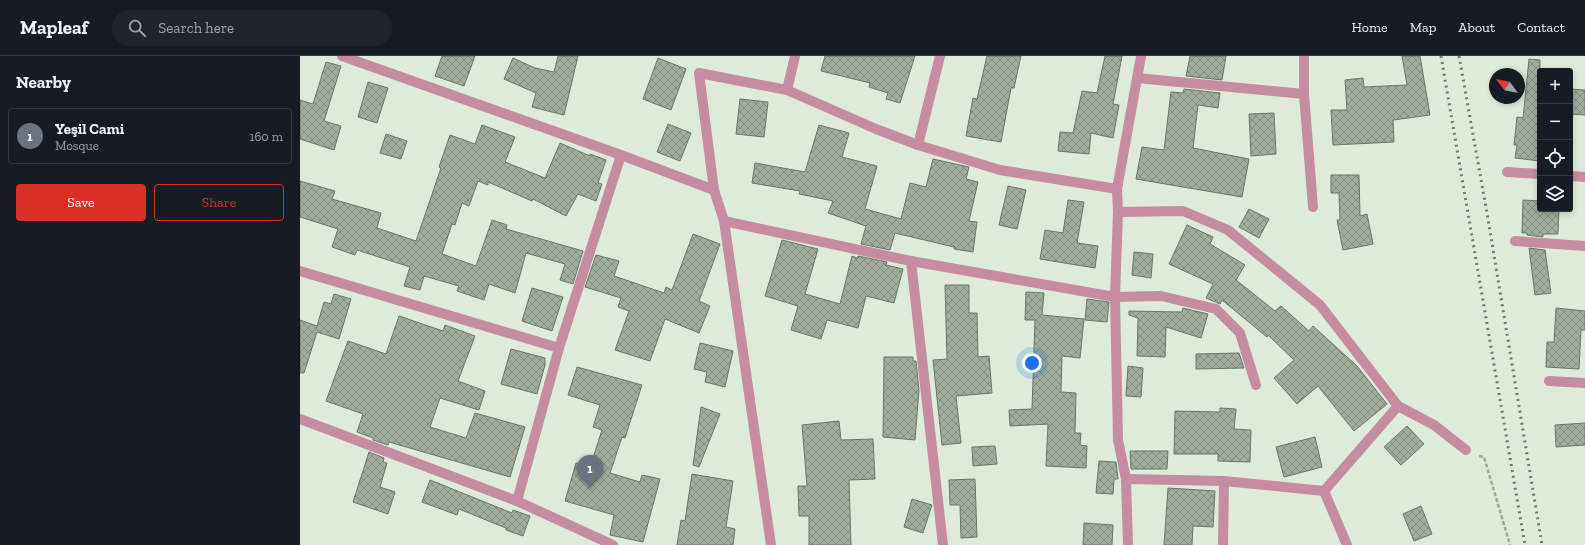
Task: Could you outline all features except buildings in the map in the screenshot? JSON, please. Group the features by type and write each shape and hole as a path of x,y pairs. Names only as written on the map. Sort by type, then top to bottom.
{"street":[{"path":"342,56 621,155 714,190"},
{"path":"787,90 795,56"},
{"path":"918,145 940,56"},
{"path":"1128,545 1126,478 1118,440 1115,297 1118,212 1117,189 1141,56"},
{"path":"1304,56 1304,94 1313,207"},
{"path":"771,545 724,221 714,190 699,73 787,90 876,129 918,145 1000,170 1117,189"},
{"path":"1137,78 1304,94"},
{"path":"517,501 559,348 621,155"},
{"path":"1507,172 1537,174"},
{"path":"1573,176 1585,178"},
{"path":"1118,212 1183,212 1228,230 1320,305 1398,406 1434,425 1466,450"},
{"path":"724,221 911,261 1115,297 1161,296 1216,310 1240,333 1256,385"},
{"path":"1515,241 1585,246"},
{"path":"911,261 943,545"},
{"path":"300,271 559,348"},
{"path":"1550,381 1585,383"},
{"path":"1324,492 1398,406"},
{"path":"300,419 517,501 613,545"},
{"path":"1126,478 1224,481 1324,492"},
{"path":"1223,545 1224,481"},
{"path":"1324,492 1347,545"}],"path":[{"path":"1466,450 1484,458 1510,545"}],"railway":[{"path":"1441,56 1525,545"},
{"path":"1459,56 1487,213 1542,545"}],"place":[{"name":"Yeşil Cami","path":"590,488"}]}
